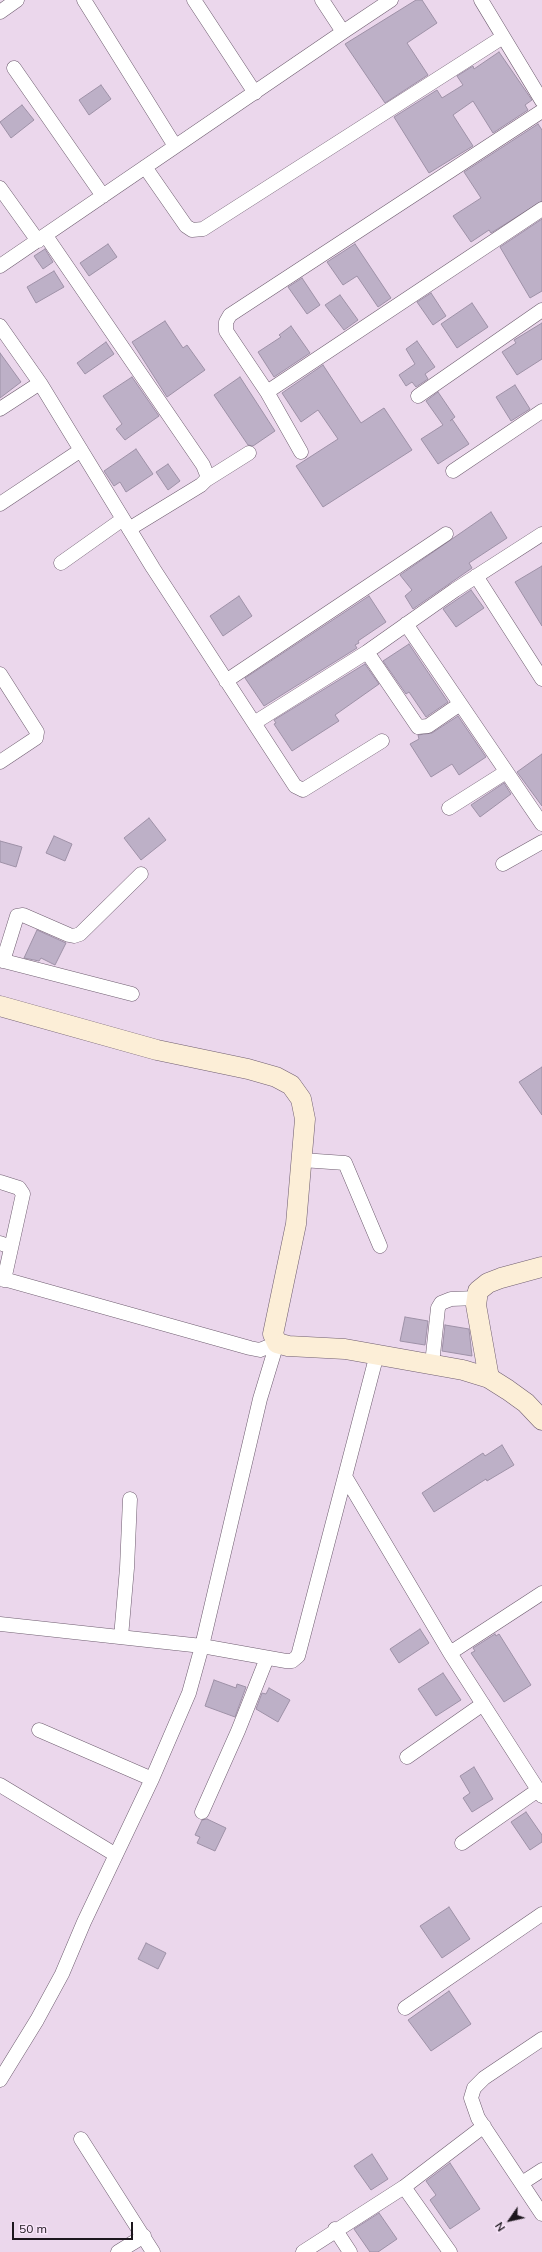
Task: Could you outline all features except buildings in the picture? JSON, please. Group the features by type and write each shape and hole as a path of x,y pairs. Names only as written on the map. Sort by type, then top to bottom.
{"street":[{"path":"0,12 17,0"},
{"path":"84,0 175,146"},
{"path":"194,0 255,93"},
{"path":"322,0 343,32"},
{"path":"0,266 391,0"},
{"path":"481,0 542,102"},
{"path":"145,167 186,226 192,230 203,229 502,37"},
{"path":"14,68 103,196"},
{"path":"301,452 267,392 226,331 226,322 230,315 542,111"},
{"path":"0,188 42,238 203,465 207,475 206,480"},
{"path":"267,392 542,209"},
{"path":"418,396 542,310"},
{"path":"0,326 40,383 126,524 295,786 303,790 382,741"},
{"path":"0,409 40,383"},
{"path":"453,471 542,411"},
{"path":"0,504 81,450"},
{"path":"61,563 126,524 206,480 249,453"},
{"path":"226,681 446,534"},
{"path":"254,723 367,652 476,576 542,534"},
{"path":"476,576 542,679"},
{"path":"406,624 542,824"},
{"path":"367,652 418,727 428,726 460,704"},
{"path":"0,674 37,732 36,738 0,762"},
{"path":"449,808 506,772"},
{"path":"503,864 542,842"},
{"path":"132,994 2,961 18,916 23,915 69,936 80,934 141,874"},
{"path":"0,1006 157,1050 248,1069 276,1077 292,1085 301,1099 305,1120 296,1224 273,1334 277,1343 260,1399 202,1646 189,1693 152,1779 62,1974 37,2020 0,2080"},
{"path":"302,1160 345,1163 380,1246"},
{"path":"0,1182 19,1188 23,1194 6,1245 2,1279 250,1348 260,1350 277,1343 288,1346 345,1349 432,1364 489,1378 526,1403 542,1420"},
{"path":"489,1378 476,1305 478,1291 488,1283 542,1267"},
{"path":"432,1364 438,1308 441,1303 451,1299 477,1298"},
{"path":"0,1624 202,1646 292,1661 298,1656 346,1478 377,1354"},
{"path":"346,1478 450,1653 540,1793 462,1843"},
{"path":"121,1637 127,1568 130,1499"},
{"path":"450,1653 542,1593"},
{"path":"202,1812 238,1731 267,1658"},
{"path":"407,1757 483,1704"},
{"path":"39,1730 152,1779"},
{"path":"0,1785 116,1855"},
{"path":"405,2008 542,1914"},
{"path":"542,2039 484,2078 474,2088 471,2098 474,2108 484,2126 542,2214"},
{"path":"303,2252 335,2229 404,2187 484,2126"},
{"path":"81,2139 153,2252"},
{"path":"522,2183 542,2170"},
{"path":"404,2187 450,2252"},
{"path":"335,2229 350,2252"},
{"path":"118,2252 144,2236"}]}
